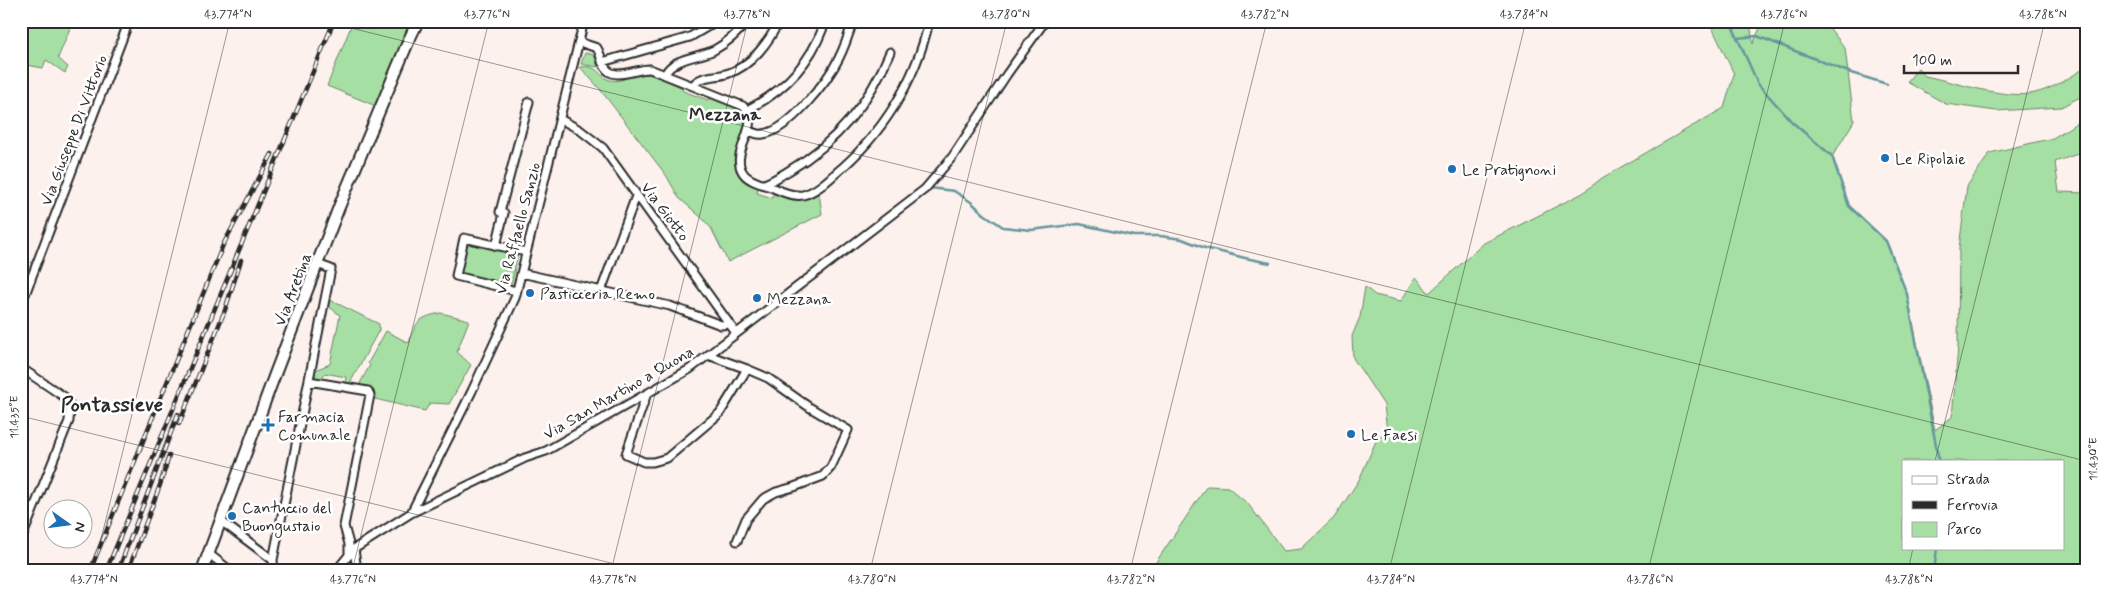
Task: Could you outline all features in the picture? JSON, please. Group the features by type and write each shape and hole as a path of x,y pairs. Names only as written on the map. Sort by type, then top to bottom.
{"street":[{"name":"Via Giuseppe Di Vittorio","path":"21,305 129,21"},
{"name":"Via Aretina","path":"202,571 317,264 367,138 418,21"},
{"name":"Via Raffaello Sanzio","path":"411,513 472,391 516,291 584,21"},
{"path":"602,62 686,38 717,21"},
{"path":"665,74 673,64 707,53 721,46 733,37 747,21"},
{"path":"693,85 701,78 726,74 740,68 760,50 779,21"},
{"path":"748,130 758,134 767,133 785,122 808,102 835,66 853,21"},
{"path":"579,42 597,48 606,70 614,74 647,69 665,74 741,104 747,110 750,123 741,151 741,166 746,175 790,194 805,194 826,181 854,157 880,127 901,95 917,61 928,21"},
{"name":"Via San Martino a Quona","path":"336,571 352,552 411,513 526,458 546,451 646,396 690,369 708,355 732,330 806,282 924,189 953,156 1007,74 1045,21"},
{"path":"747,110 775,94 792,78 811,52 823,28"},
{"path":"764,184 809,158 837,135 869,94 890,52"},
{"path":"496,246 504,213 500,212 529,102"},
{"name":"Via Giotto","path":"560,119 580,130 603,148 636,196 679,252 732,330"},
{"path":"601,291 636,196"},
{"path":"516,291 456,276 464,238 526,252"},
{"path":"273,567 331,269 317,264"},
{"path":"521,273 670,306 732,330"},
{"path":"21,275 31,280"},
{"path":"721,325 732,330"},
{"path":"708,355 768,378 809,407 848,430 831,467 823,476 776,492 763,499 746,519 737,541"},
{"path":"21,368 66,398 70,406 69,421 21,540"},
{"path":"646,396 626,454 644,462 653,462 667,458 720,413 747,369"},
{"path":"309,381 368,392 370,395 344,526 357,571"},
{"path":"221,521 273,567 287,571"},
{"path":"209,554 231,571"}],"green space":[{"path":"21,21 73,21 58,58 68,67 65,73 46,60 43,68 21,64"},
{"path":"353,21 414,21 376,106 327,86"},
{"path":"1709,21 1750,21 1753,44 1763,21 1824,21 1845,48 1854,121 1832,157 1849,206 1886,241 1907,294 1935,430 1952,417 1958,347 1959,248 1967,186 1990,153 2053,138 2086,117 2086,151 2055,162 2059,192 2086,193 2086,571 1150,571 1207,486 1228,487 1248,504 1284,551 1301,549 1334,518 1359,480 1376,441 1387,431 1384,405 1353,358 1352,336 1360,317 1365,287 1375,295 1401,301 1416,277 1429,293 1484,243 1583,193 1602,178 1724,108 1734,74"},
{"path":"585,53 594,55 598,67 581,64"},
{"path":"580,67 591,67 606,78 614,81 641,74 651,75 681,87 683,91 708,100 712,96 740,108 746,122 736,160 740,175 747,182 758,187 757,193 772,198 774,192 796,198 807,198 819,193 822,214 728,262 711,228 679,198 666,175 599,88"},
{"path":"2086,67 2086,94 2061,107 1996,111 1946,104 1907,82 1918,68 1925,76 1996,92 2023,95 2048,89"},
{"path":"467,242 518,254 511,286 459,274"},
{"path":"326,298 379,324 379,330 349,385 345,384 346,377 325,373 321,380 315,378 315,370 330,364 340,315 324,303"},
{"path":"441,313 469,320 457,352 471,365 449,404 430,403 425,411 375,399 373,390 358,387 370,365 368,363 386,331 409,343 413,330 419,322 428,316"}],"waterway":[{"path":"1730,21 1758,84 1792,122 1832,156 1849,206 1886,241 1907,294 1939,460"},
{"path":"1737,38 1757,36 1851,73 1887,84"},
{"path":"930,188 954,191 1003,227 1031,230 1079,224 1134,236 1160,236 1182,239 1205,248 1270,263"},
{"path":"1934,571 1937,550"}],"railway":[{"path":"106,571 334,21"},
{"path":"90,571 223,245 272,154"},
{"path":"179,424 225,310 241,260"},
{"path":"118,571 178,414"},
{"path":"128,571 169,456"}],"place":[{"name":"Le Ripolaie","path":"1885,158"},
{"name":"Le Pratignoni","path":"1452,169"},
{"name":"Pasticceria Remo","path":"530,293"},
{"name":"Mezzana","path":"757,298"},
{"name":"Farmacia Comunale","path":"268,425"},
{"name":"Le Faesi","path":"1351,434"},
{"name":"Cantuccio del Buongustaio","path":"232,516"}],"district":[{"name":"Mezzana","path":"725,114"},
{"name":"Pontassieve","path":"112,404"}]}
